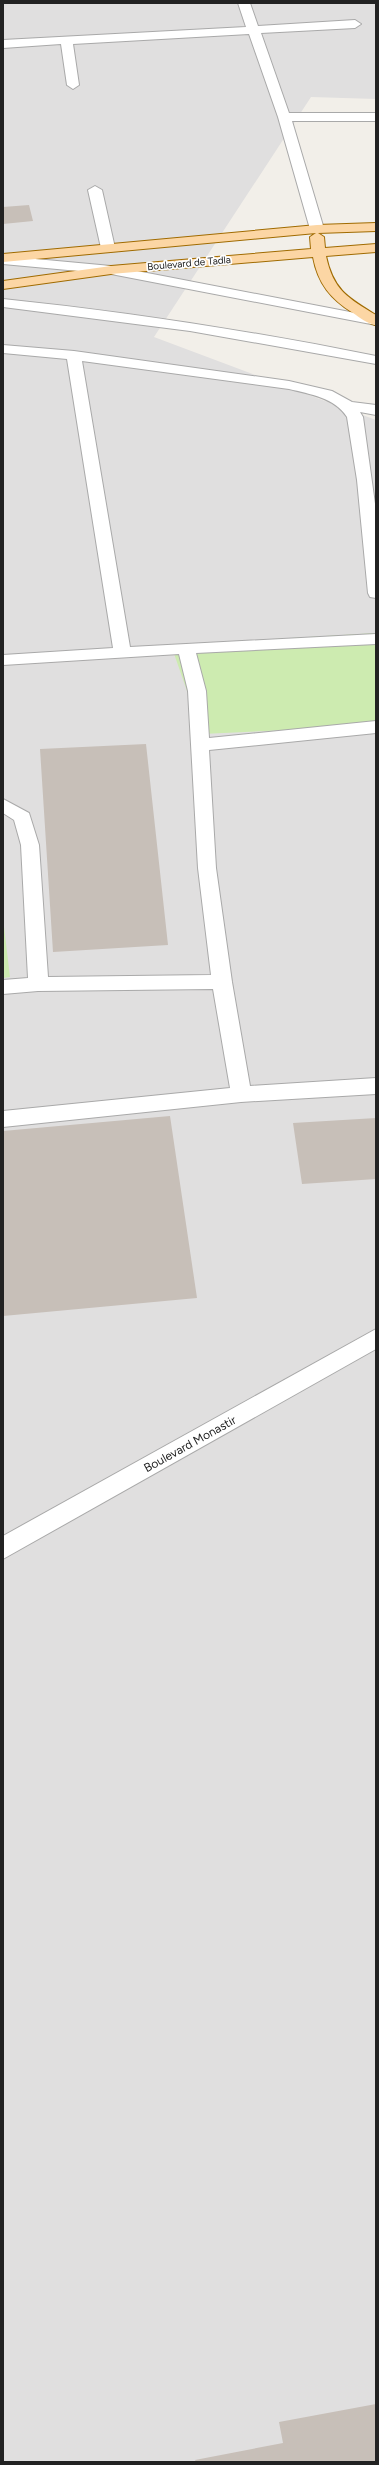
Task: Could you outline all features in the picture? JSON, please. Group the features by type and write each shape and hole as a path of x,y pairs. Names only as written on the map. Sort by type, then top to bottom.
{"main road":[{"name":"Boulevard de Tadla","path":"3,259 317,229 376,227"},
{"path":"317,229 320,266 325,284 342,300 375,321"},
{"name":"Boulevard de Tadla","path":"3,285 112,270 318,251 376,248"}],"street":[{"path":"244,3 252,31 284,117 317,229"},
{"path":"3,44 67,42 355,24"},
{"path":"67,42 73,85"},
{"path":"284,117 376,117"},
{"path":"95,190 108,248"},
{"path":"3,259 112,270 375,321"},
{"path":"3,303 106,313 225,330 376,360"},
{"path":"3,349 74,356 289,385 327,394 348,406 376,410"},
{"path":"74,356 122,652"},
{"path":"348,406 355,417 365,480 376,593"},
{"path":"3,660 186,648 376,639"},
{"path":"186,648 197,691 207,868 222,982 241,1094"},
{"path":"199,746 376,727"},
{"path":"3,805 22,816 30,845 38,984"},
{"path":"3,987 38,984 222,982"},
{"path":"3,1119 241,1094 376,1086"},
{"name":"Boulevard Monastir","path":"3,1548 376,1338"}],"shaded area":[{"path":"3,3 376,3 376,99 311,97 154,337 376,420 376,2462 3,2462"}],"green space":[{"path":"376,633 376,726 202,734 171,645"},
{"path":"3,918 10,977 3,978"}],"building":[{"path":"29,205 33,221 3,224 3,207"},
{"path":"146,744 168,945 53,952 40,749"},
{"path":"170,1116 197,1298 3,1316 3,1131"},
{"path":"376,1118 376,1179 302,1184 293,1123"},
{"path":"376,2404 376,2462 196,2462 195,2460 283,2443 279,2422"}]}
